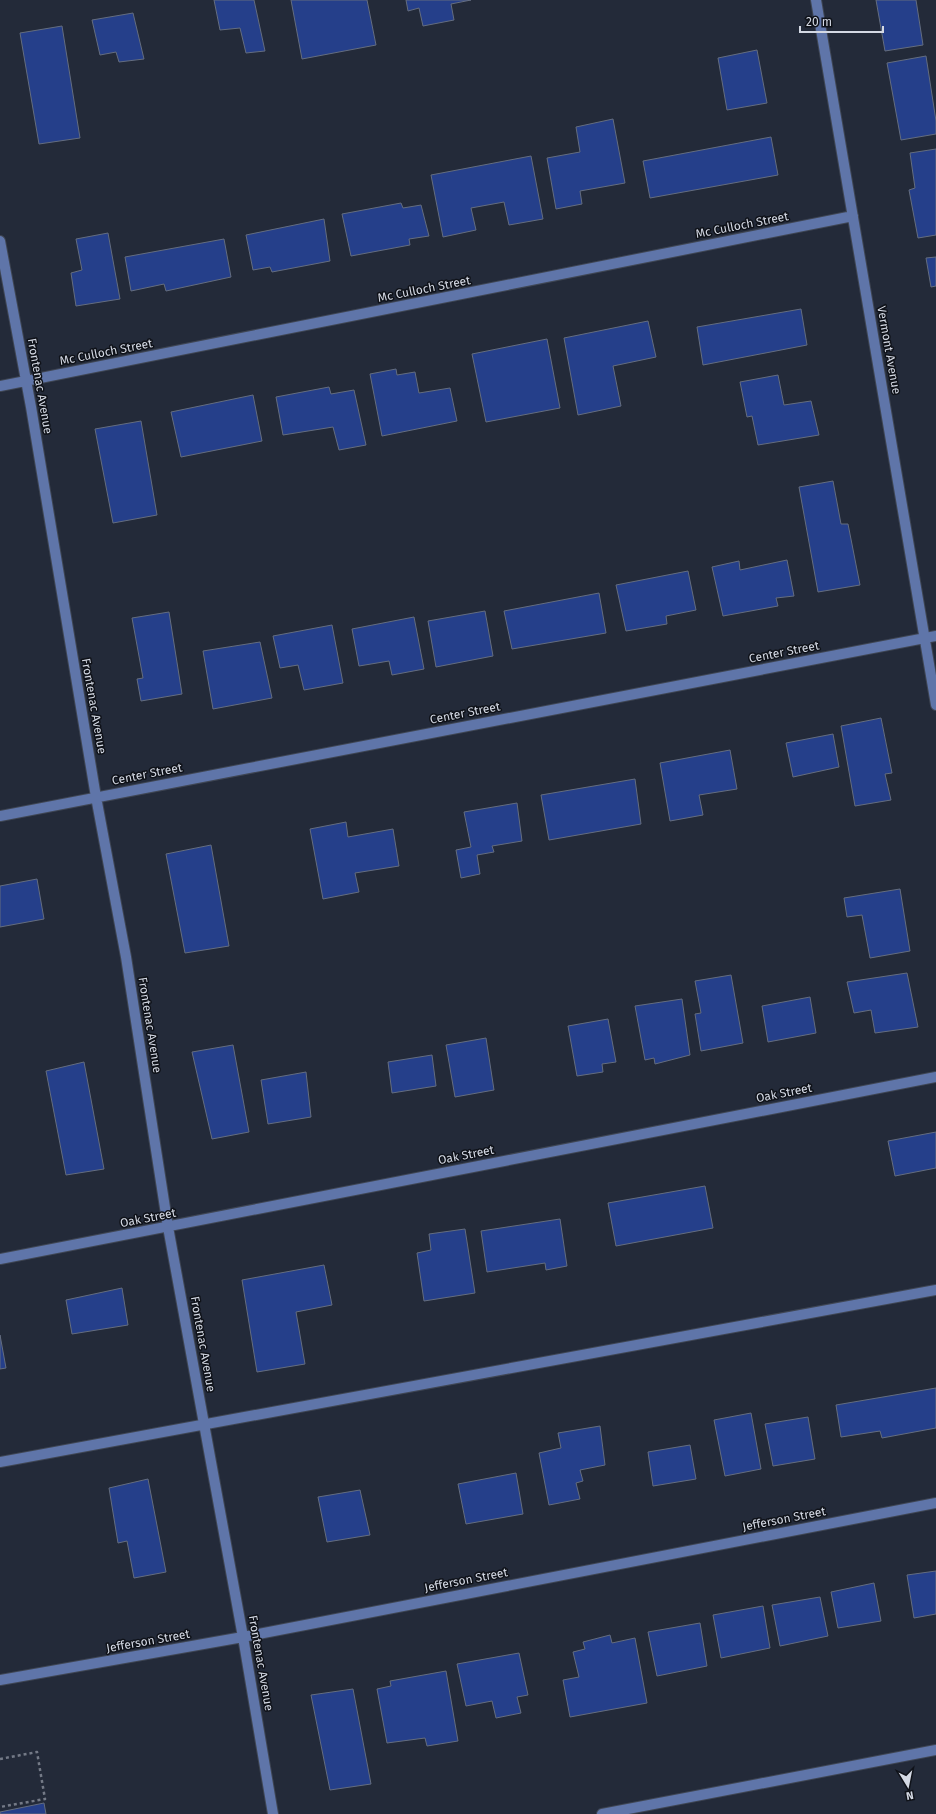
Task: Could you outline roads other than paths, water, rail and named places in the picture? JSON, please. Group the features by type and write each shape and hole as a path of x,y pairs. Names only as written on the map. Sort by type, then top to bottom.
{"street":[{"name":"Vermont Avenue","path":"816,0 936,705"},
{"name":"Mc Culloch Street","path":"0,386 853,216"},
{"name":"Frontenac Avenue","path":"0,240 26,381 96,797 126,958 168,1227 274,1814"},
{"name":"Center Street","path":"0,816 936,636"},
{"name":"Oak Street","path":"0,1259 936,1077"},
{"path":"0,1462 936,1290"},
{"name":"Jefferson Street","path":"0,1680 243,1637 936,1503"},
{"path":"602,1814 936,1750"}]}
